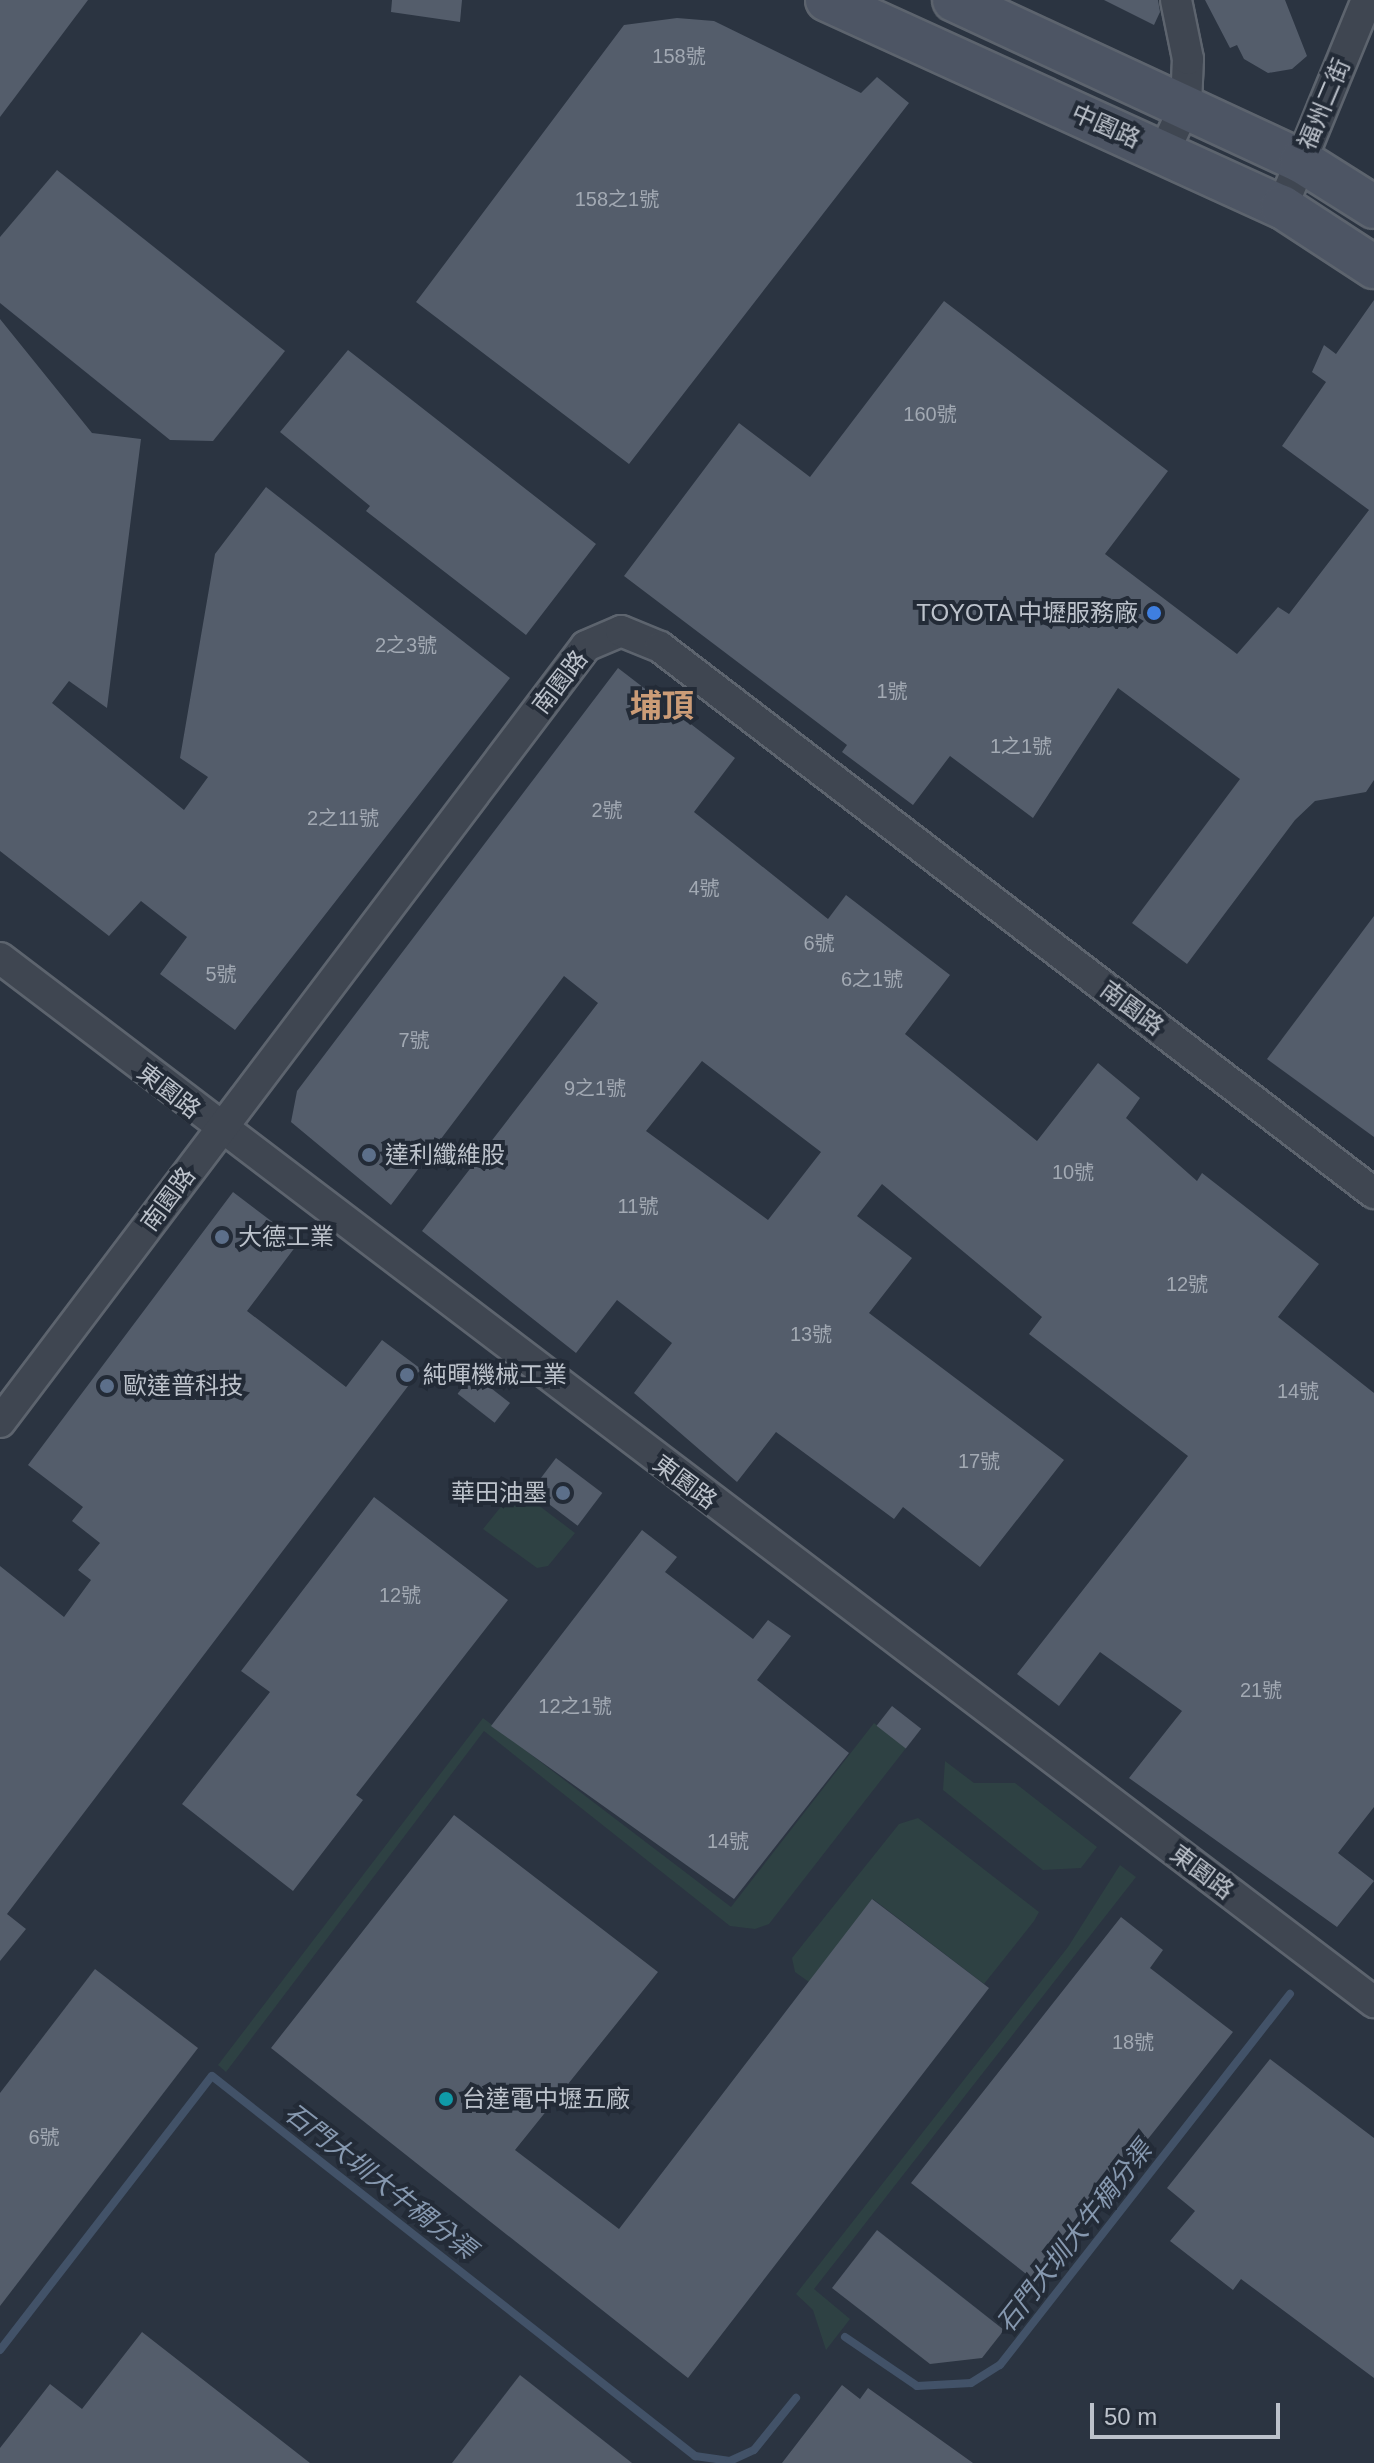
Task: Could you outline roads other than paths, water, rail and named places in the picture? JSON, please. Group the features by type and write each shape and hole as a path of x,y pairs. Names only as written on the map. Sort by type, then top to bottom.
{"main road":[{"name":"中園路","path":"828,0 1282,207 1374,267"},
{"path":"954,0 1186,104 1301,161 1374,207"}],"street":[{"path":"1164,152 1186,104 1188,59 1176,0"},
{"name":"福州二街","path":"1282,207 1367,0"},
{"name":"南園路","path":"0,1422 586,646 621,631 660,647 1374,1193"},
{"name":"東園路","path":"0,958 219,1131 1374,2002"}],"waterway":[{"name":"石門大圳大牛稠分渠","path":"845,2337 917,2386 971,2383 1000,2365 1290,1994"},
{"name":"石門大圳大牛稠分渠","path":"0,2350 212,2076 695,2456 730,2461 754,2450 796,2398"}],"place":[{"name":"TOYOTA 中壢服務廠","path":"1154,613"},
{"name":"達利纖維股","path":"369,1155"},
{"name":"大德工業","path":"222,1237"},
{"name":"純暉機械工業","path":"407,1375"},
{"name":"歐達普科技","path":"107,1386"},
{"name":"華田油墨","path":"563,1493"},
{"name":"台達電中壢五廠","path":"446,2099"}],"district":[{"name":"埔頂","path":"662,706"}]}
